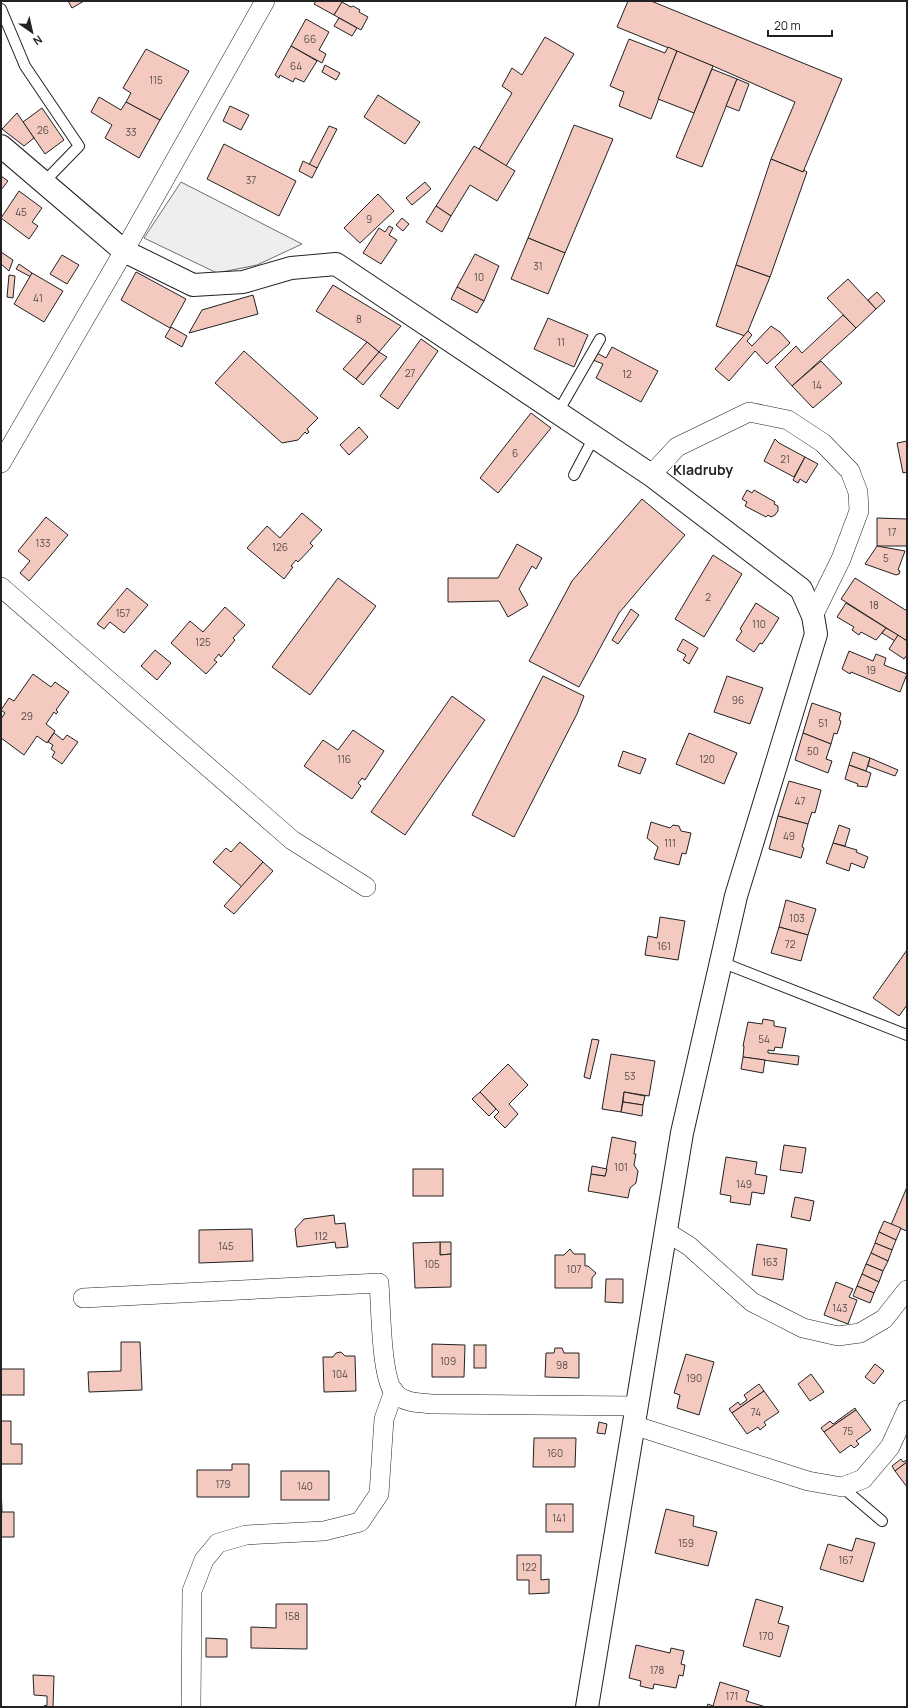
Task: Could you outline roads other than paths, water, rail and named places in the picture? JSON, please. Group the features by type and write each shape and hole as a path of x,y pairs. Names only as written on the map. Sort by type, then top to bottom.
{"street":[{"path":"1,463 124,251 265,1"},
{"path":"1,146 124,251 193,285 243,282 291,268 336,264 651,475 801,589 813,616 816,634 736,896 682,1133 587,1707"},
{"path":"651,475 677,447 749,412 788,420 823,443 850,471 858,492 858,511 841,559 813,616"},
{"path":"1,587 292,840 366,887"},
{"path":"665,1231 689,1246 752,1302 803,1328 838,1336 860,1333 884,1318 907,1290"},
{"path":"83,1298 379,1284 386,1372 394,1391 409,1402 635,1415 808,1481 842,1487 863,1479 885,1453 890,1447 907,1410"},
{"path":"191,1707 192,1591 204,1560 218,1543 246,1535 324,1531 360,1522 379,1494 384,1419 394,1391"}],"lane":[{"path":"1,9 24,66 79,146 44,182"},
{"path":"558,412 600,339"},
{"path":"574,475 594,437"},
{"path":"721,962 907,1035"},
{"path":"842,1487 882,1521"}],"district":[{"name":"Kladruby","path":"703,469"}]}
